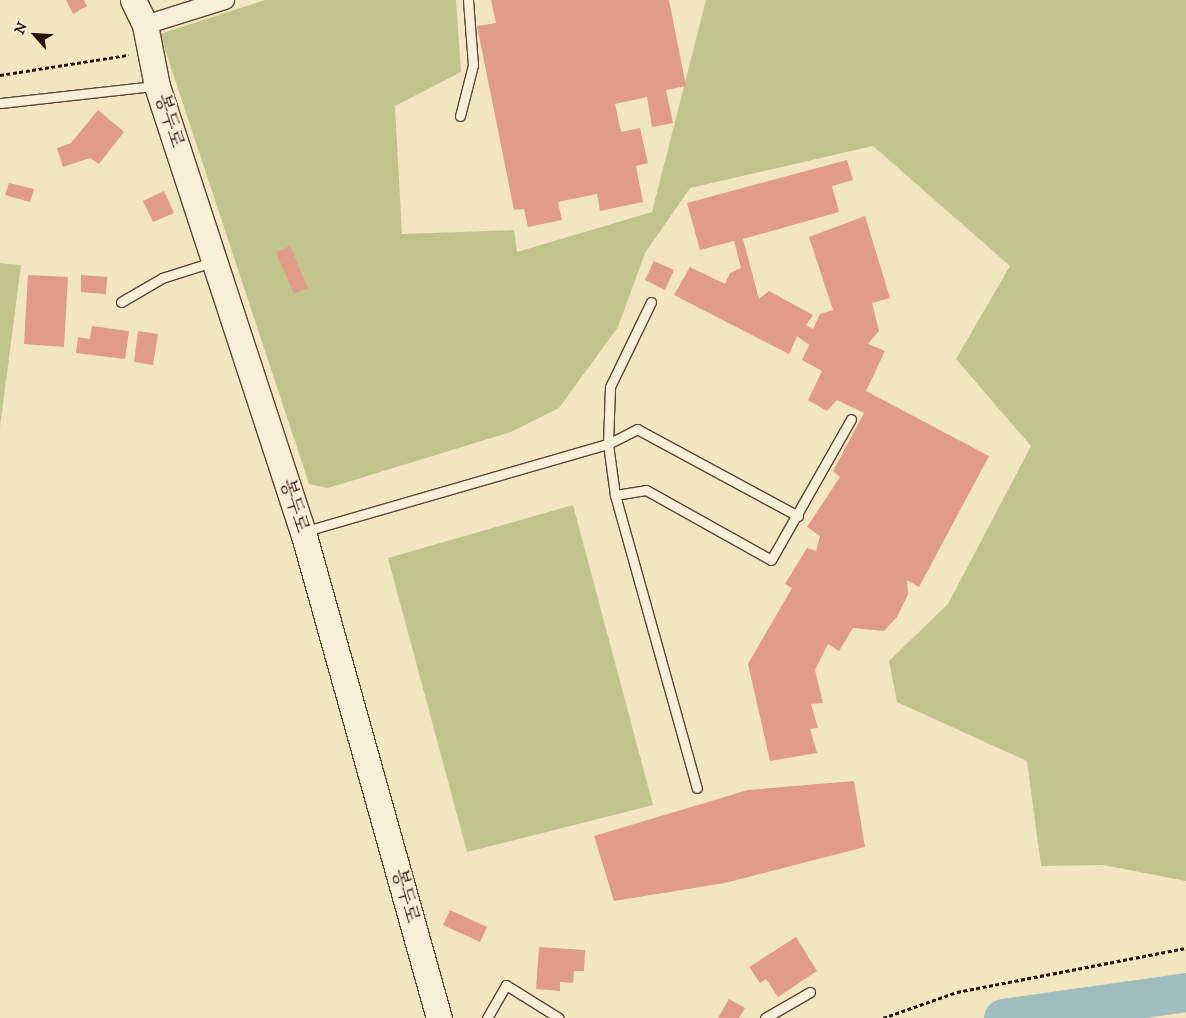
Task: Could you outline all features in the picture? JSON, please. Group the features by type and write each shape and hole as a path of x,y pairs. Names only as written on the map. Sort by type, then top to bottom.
{"main road":[{"name":"봉두로","path":"133,0 145,25 157,86 303,532 439,1018"}],"street":[{"path":"145,25 225,0"}],"lane":[{"path":"460,116 473,65 468,0"},
{"path":"0,103 157,86"},
{"path":"121,302 162,278 215,262"},
{"path":"651,302 610,387 608,444 615,495 697,788"},
{"path":"615,495 646,490 771,560 798,516 851,419"},
{"path":"303,532 608,444 637,429 798,516"},
{"path":"487,1018 506,985 558,1018"},
{"path":"766,1018 810,992"}],"path":[{"path":"0,75 150,52"},
{"path":"883,1018 957,992 1186,948"}],"green space":[{"path":"265,0 456,0 461,72 395,106 402,234 514,230 517,252 652,212 706,0 1186,0 1186,881 1103,865 1041,866 1027,761 897,702 889,661 948,604 1031,446 956,359 1010,266 873,146 690,188 645,253 618,327 559,408 511,432 328,488 309,484 160,34"},
{"path":"0,263 21,265 0,427"},
{"path":"573,505 653,805 467,852 388,558"}],"building":[{"path":"66,0 84,0 87,6 73,14"},
{"path":"491,0 669,0 686,86 666,90 673,123 652,127 647,97 615,104 621,132 640,128 648,163 636,166 643,202 600,211 597,194 558,202 562,220 528,227 524,209 514,210 477,26 496,23"},
{"path":"98,110 124,132 99,164 90,158 63,167 57,148 71,143"},
{"path":"847,160 853,180 832,186 839,212 743,239 759,299 769,291 813,315 806,325 813,329 820,314 833,310 809,237 865,216 890,298 872,303 879,331 868,344 885,351 866,391 989,456 919,587 907,580 908,594 897,617 884,631 853,628 839,651 828,644 815,670 823,703 811,704 818,728 810,729 817,753 770,761 748,664 792,588 785,584 807,548 816,551 820,536 807,527 840,477 833,471 864,413 837,400 827,411 808,400 822,371 802,360 809,345 797,336 789,354 674,295 690,267 725,284 730,273 741,268 734,241 700,250 687,203"},
{"path":"9,183 34,189 30,202 5,195"},
{"path":"164,191 174,213 153,222 143,201"},
{"path":"290,246 308,288 294,294 276,252"},
{"path":"654,261 674,270 665,290 645,280"},
{"path":"28,275 68,277 64,347 24,344"},
{"path":"81,275 107,277 106,294 81,292"},
{"path":"92,326 129,331 125,359 76,353 78,337 90,339"},
{"path":"138,331 158,334 153,365 134,362"},
{"path":"854,781 865,847 725,883 614,901 594,836 748,790"},
{"path":"450,910 487,927 480,942 443,925"},
{"path":"796,937 817,971 778,997 766,979 760,983 749,967"},
{"path":"539,947 585,950 584,971 574,971 573,983 560,982 560,991 536,989"},
{"path":"729,999 745,1008 739,1018 718,1018"}],"waterway":[{"path":"1003,1018 1186,992"}]}
